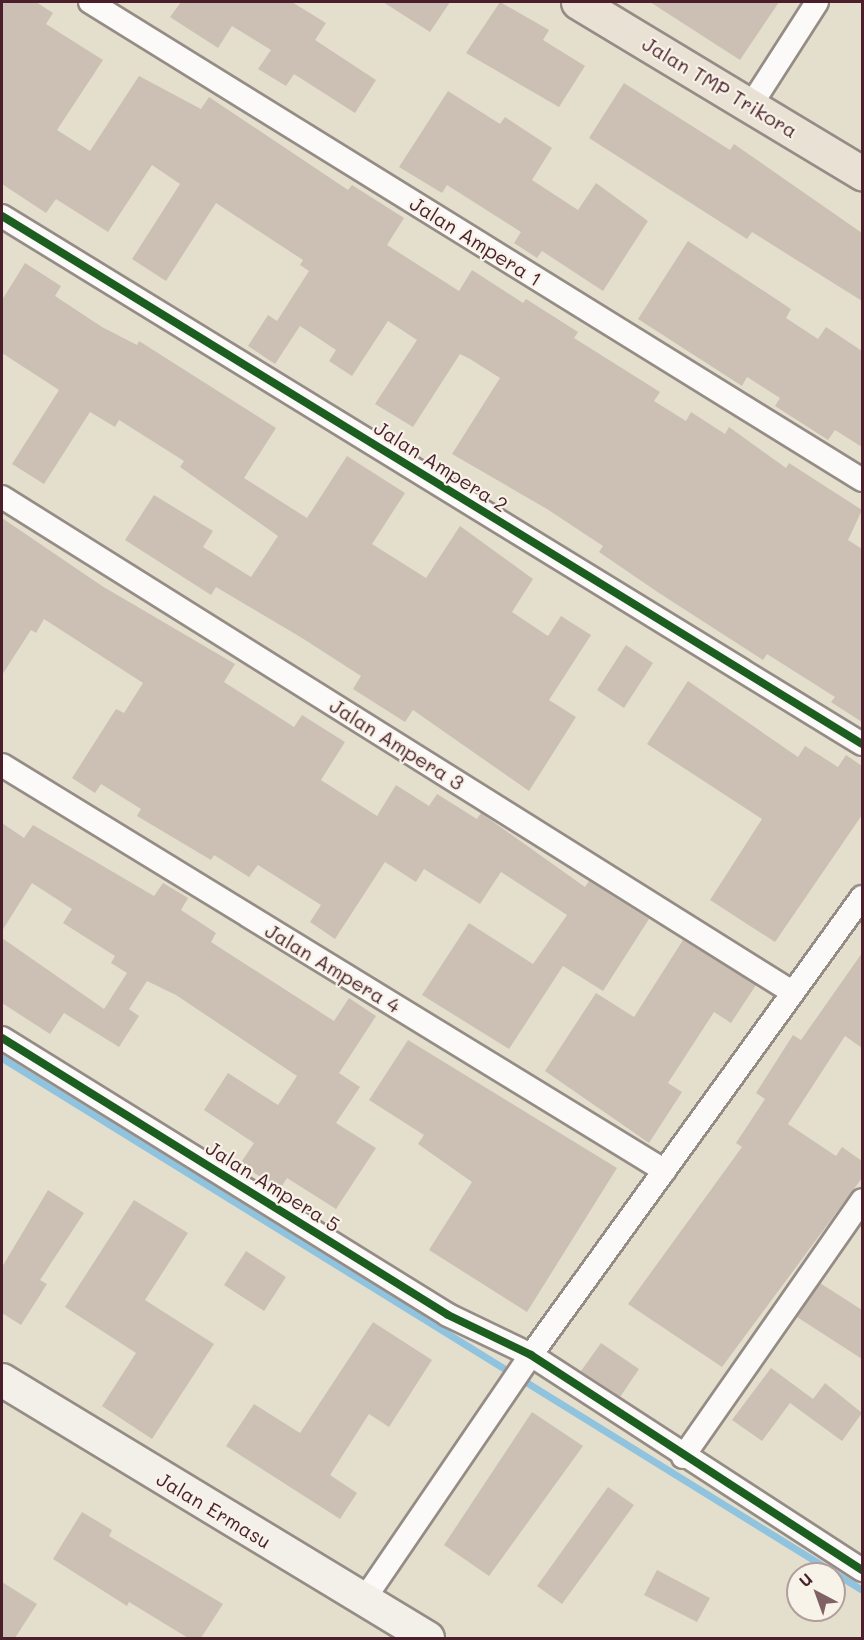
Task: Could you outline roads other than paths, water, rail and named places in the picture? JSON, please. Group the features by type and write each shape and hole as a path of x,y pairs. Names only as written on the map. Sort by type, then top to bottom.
{"highway":[{"name":"Jalan TMP Trikora","path":"578,2 862,173"}],"street":[{"name":"Jalan Ampera 1","path":"90,2 862,480"},
{"path":"751,105 817,2"},
{"name":"Jalan Ampera 2","path":"2,216 862,744"},
{"name":"Jalan Ampera 3","path":"2,497 792,992"},
{"name":"Jalan Ampera 4","path":"2,765 665,1171"},
{"path":"363,1601 531,1355 792,992 860,906"},
{"name":"Jalan Ampera 5","path":"2,1038 448,1315 531,1355 683,1457 862,1570"},
{"path":"683,1457 862,1200"},
{"name":"Jalan Ermasu","path":"2,1380 363,1601 428,1638"}],"waterway":[{"path":"2,1058 862,1590"}]}
